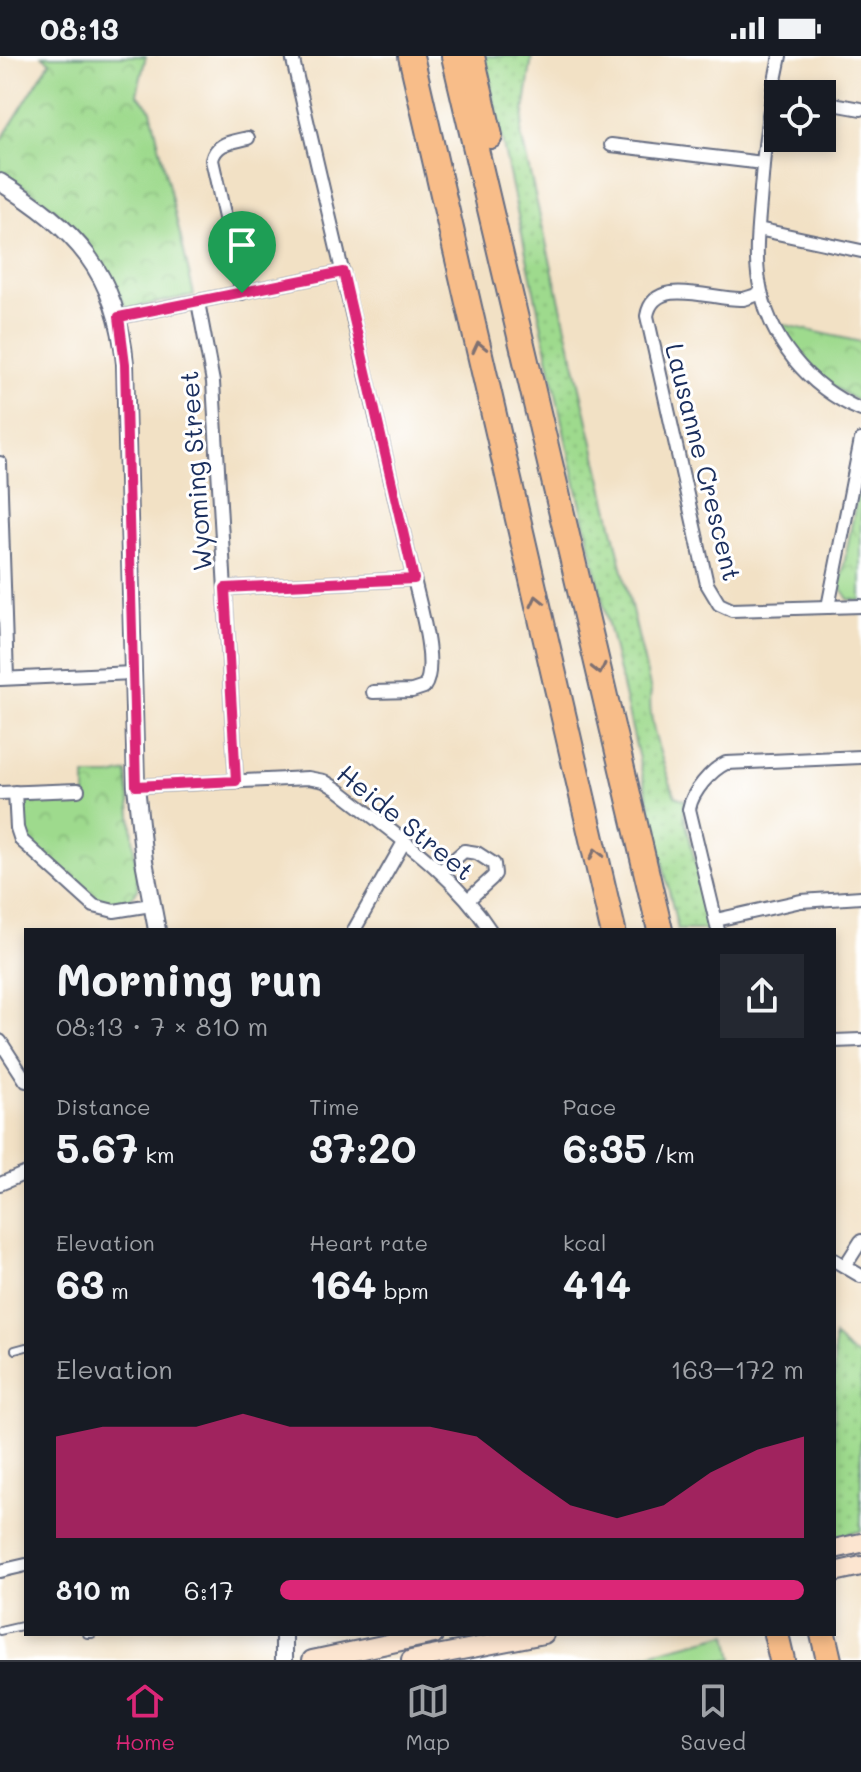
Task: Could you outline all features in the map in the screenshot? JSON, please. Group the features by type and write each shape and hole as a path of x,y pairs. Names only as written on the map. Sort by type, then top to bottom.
{"highway":[{"path":"398,56 461,268"},
{"path":"411,56 613,928"},
{"path":"454,56 660,928"},
{"path":"472,56 541,381 550,457"},
{"path":"776,1636 782,1660"},
{"path":"823,1636 829,1660"}],"main road":[{"path":"312,1660 425,1636"},
{"path":"411,1660 534,1636"}],"street":[{"path":"292,56 414,579 430,660 428,682 424,687 412,691 373,692"},
{"path":"777,80 780,56"},
{"path":"836,105 861,109"},
{"path":"242,293 212,160 213,152 221,144 248,138"},
{"path":"611,145 763,163"},
{"path":"765,152 758,229 757,266 761,293 778,334 801,369 825,390 861,410"},
{"path":"0,182 38,205 78,243 106,284 119,317 125,364 136,786 157,928"},
{"path":"758,229 861,251"},
{"path":"119,317 343,272"},
{"name":"Lausanne Crescent","path":"761,293 744,299 669,292 655,298 647,316 707,584 719,604 732,610 861,606"},
{"name":"Wyoming Street","path":"198,302 213,382 236,781"},
{"path":"828,607 861,440"},
{"path":"0,463 3,678 133,673"},
{"path":"225,588 414,579"},
{"path":"861,757 726,763 716,769 693,797 689,809 717,925 801,901 861,897"},
{"name":"Heide Street","path":"136,786 308,778 324,781 441,871 489,928"},
{"path":"0,793 78,790"},
{"path":"15,792 17,828 21,840 83,898 107,910 151,905"},
{"path":"355,928 404,842"},
{"path":"441,871 464,851 477,853 494,864 492,878 468,900"},
{"path":"836,1041 861,1040"},
{"path":"0,1041 24,1078"},
{"path":"0,1184 24,1174"},
{"path":"861,1241 840,1263 861,1276"},
{"path":"0,1571 24,1565"},
{"path":"284,1636 284,1660"}],"lane":[{"path":"15,1350 24,1348"},
{"path":"0,1631 24,1625"}],"green space":[{"path":"42,56 146,56 137,94 151,110 194,295 127,309 101,264 75,230 43,200 0,171 0,142 50,62"},
{"path":"484,56 532,56 521,135 651,691 654,730 675,796 685,800 684,814 711,928 678,928 565,436"},
{"path":"781,324 861,342 861,403 814,370"},
{"path":"861,475 861,601 848,599 840,586"},
{"path":"127,772 138,890 127,902 107,904 89,895 39,851 25,832 23,813 26,804 34,799 85,795 85,776 111,776"},
{"path":"836,1338 848,1351 861,1358 861,1531 836,1537"},
{"path":"728,1636 733,1660 626,1660"}],"route":[{"path":"343,272 414,579 225,588 236,781 136,786 125,364 119,317 242,293 343,272"}]}
